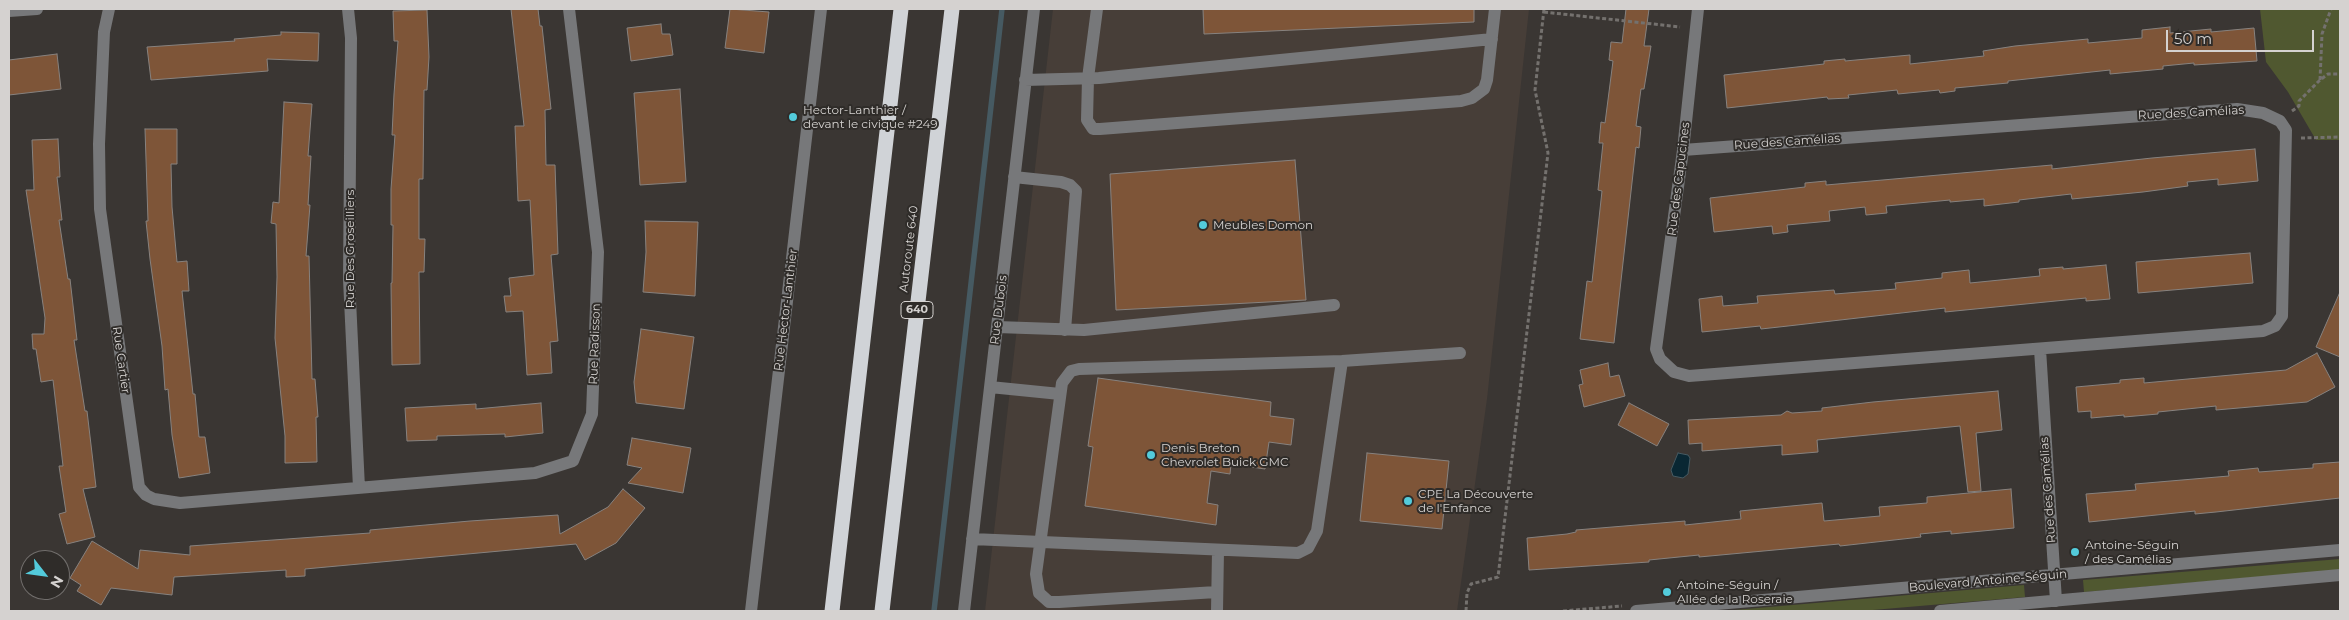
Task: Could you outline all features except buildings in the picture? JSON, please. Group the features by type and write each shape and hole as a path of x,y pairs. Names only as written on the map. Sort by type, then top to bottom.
{"highway":[{"path":"832,611 901,9"},
{"name":"Autoroute 640","path":"882,611 952,9"}],"street":[{"path":"9,11 36,9"},
{"name":"Rue Cartier","path":"109,9 104,42 99,144 100,209 139,488 146,495 154,499 180,503 359,488"},
{"name":"Rue Des Groseilliers","path":"348,9 351,38 349,279 359,488"},
{"name":"Rue Radisson","path":"359,488 535,473 573,461 592,414 598,252 569,9"},
{"name":"Rue Hector-Lanthier","path":"751,611 821,9"},
{"name":"Rue Dubois","path":"964,611 1034,9"},
{"path":"1097,9 1088,78 1087,120 1093,128 1100,129 1462,101 1472,98 1484,89 1495,9"},
{"name":"Rue des Capucines","path":"1698,9 1683,150 1656,349 1665,365 1681,375 1690,376 2040,349"},
{"path":"1026,80 1088,78 1492,39"},
{"name":"Rue des Camélias","path":"1683,150 2237,109 2264,113 2280,121"},
{"path":"2040,349 2263,331 2275,326 2282,316 2283,309 2286,138 2284,126 2280,121"},
{"path":"1014,177 1061,182 1070,185 1076,191 1065,330"},
{"path":"997,327 1065,330 1136,326 1334,305"},
{"name":"Rue des Camélias","path":"2040,349 2056,601"},
{"path":"1216,592 1049,602 1039,594 1036,585 1040,542 1060,394 1062,383 1070,371 1079,369 1342,361 1460,353"},
{"path":"972,539 1298,553 1308,548 1317,531 1342,361"},
{"path":"990,387 1060,394"},
{"name":"Boulevard Antoine-Séguin","path":"1636,611 2340,550"},
{"path":"1217,611 1218,551"},
{"name":"Boulevard Antoine-Séguin","path":"1940,611 2340,575"}],"path":[{"path":"2320,80 2322,34 2331,9"},
{"path":"1466,611 1467,593 1471,584 1498,577 1548,153 1535,90 1544,10 1696,28"},
{"path":"2280,121 2299,106 2298,101 2320,80 2328,74 2340,74"},
{"path":"2286,138 2340,137"}],"shaded area":[{"path":"1053,9 1529,9 1487,399 1457,611 985,611"}],"green space":[{"path":"2260,9 2340,9 2340,140 2316,140 2288,92 2266,62"},
{"path":"2340,559 2340,570 2084,592 2083,580"},
{"path":"2024,585 2025,597 1861,611 1723,611"}],"water":[{"path":"1678,453 1688,455 1690,458 1688,474 1683,478 1673,476 1671,470"}],"waterway":[{"path":"934,611 1002,9"}],"place":[{"name":"Hector-Lanthier / devant le civique #249","path":"793,117"},
{"name":"Meubles Domon","path":"1203,225"},
{"name":"Denis Breton Chevrolet Buick GMC","path":"1151,455"},
{"name":"CPE La Découverte de l'Enfance","path":"1408,501"},
{"name":"Antoine-Séguin / des Camélias","path":"2075,552"},
{"name":"Antoine-Séguin / Allée de la Roseraie","path":"1667,592"}]}
